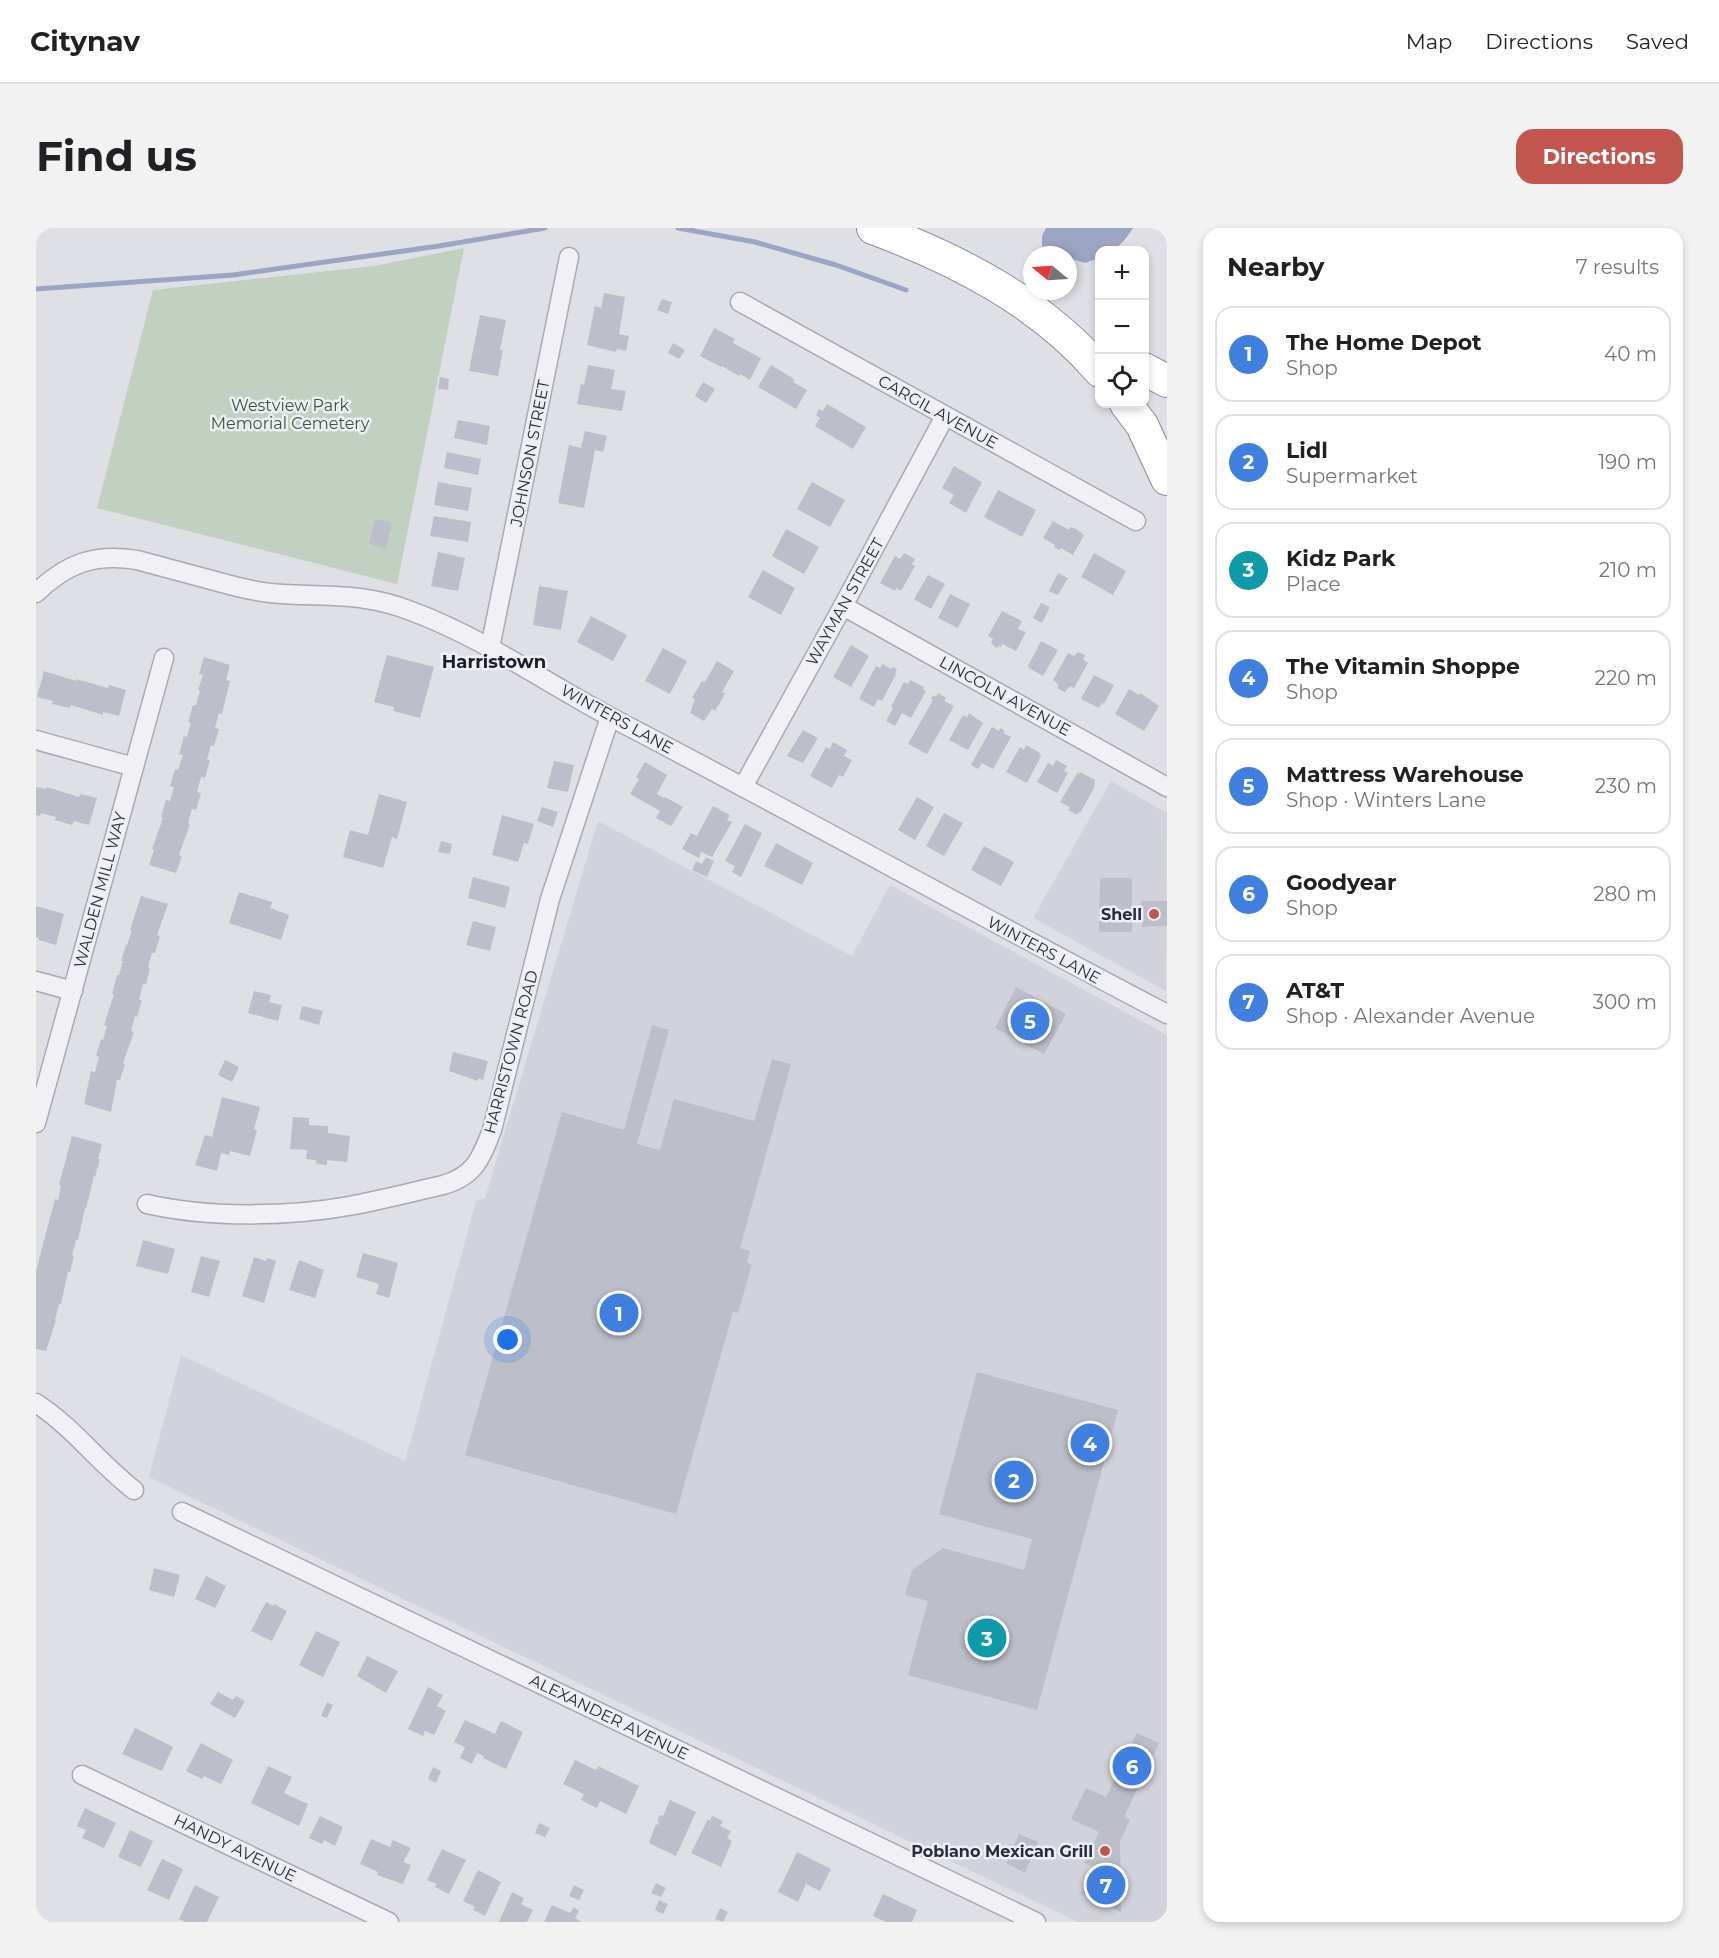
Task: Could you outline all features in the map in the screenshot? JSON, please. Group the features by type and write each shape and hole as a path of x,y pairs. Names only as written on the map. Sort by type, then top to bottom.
{"highway":[{"path":"873,228 904,239 951,261 994,285 1063,332 1095,366"},
{"path":"1063,332 1095,345"},
{"path":"1149,372 1167,381"},
{"path":"1129,408 1142,425 1167,479"}],"street":[{"name":"JOHNSON STREET","path":"490,648 569,257"},
{"name":"CARGIL AVENUE","path":"741,302 1136,521"},
{"name":"WAYMAN STREET","path":"743,787 945,416"},
{"name":"WINTERS LANE","path":"36,593 52,579 83,562 120,557 261,591 342,595 387,602 439,622 490,648 610,717 1037,947 1167,1014"},
{"name":"LINCOLN AVENUE","path":"843,606 1167,787"},
{"name":"WALDEN MILL WAY","path":"36,1123 164,658"},
{"name":"HARRISTOWN ROAD","path":"147,1204 180,1210 243,1214 304,1212 348,1206 450,1183 466,1175 476,1165 492,1130 550,899 610,717"},
{"path":"36,740 134,767"},
{"path":"36,981 73,991"},
{"path":"36,1403 65,1425 134,1490"},
{"name":"ALEXANDER AVENUE","path":"182,1512 1036,1922"},
{"name":"HANDY AVENUE","path":"82,1775 389,1922"}],"shaded area":[{"path":"1111,781 1167,813 1166,991 1033,918"},
{"path":"598,821 852,956 890,885 1167,1035 1167,1922 1078,1922 149,1477 181,1355 405,1461 476,1201 485,1198"}],"green space":[{"name":"Westview Park Memorial Cemetery","path":"464,248 397,584 97,508 153,290 374,266"}],"water":[{"path":"1046,228 1133,228 1118,246 1095,246 1095,259 1085,263 1077,261 1077,246 1042,246 1042,236"}],"building":[{"path":"604,293 625,297 619,334 629,336 626,351 617,349 616,352 587,345 595,306 601,308"},
{"path":"662,299 672,302 668,314 657,310"},
{"path":"480,315 506,320 498,376 469,371"},
{"path":"714,328 735,339 733,343 761,358 750,380 700,356"},
{"path":"673,343 685,350 679,359 668,353"},
{"path":"588,365 615,370 611,389 626,391 622,411 577,404"},
{"path":"771,365 807,390 796,409 758,387"},
{"path":"440,377 449,379 448,390 438,389"},
{"path":"703,382 715,389 706,403 695,396"},
{"path":"827,404 866,427 853,449 815,426 820,418 816,415 819,409 823,411"},
{"path":"458,420 490,426 487,445 454,438"},
{"path":"585,431 607,436 603,452 595,450 584,508 558,503 569,445 581,448"},
{"path":"447,452 481,459 478,475 444,468"},
{"path":"954,466 982,482 966,513 949,503 954,495 942,488"},
{"path":"438,482 472,488 468,511 434,505"},
{"path":"812,482 845,500 830,527 797,509"},
{"path":"998,490 1036,510 1022,537 984,517"},
{"path":"434,516 471,522 468,542 430,536"},
{"path":"375,519 392,523 386,548 369,544"},
{"path":"1053,521 1069,530 1070,527 1076,529 1084,535 1073,555 1054,547 1055,545 1043,538"},
{"path":"786,529 819,547 804,574 772,556"},
{"path":"438,552 465,558 458,591 431,586"},
{"path":"904,553 915,559 912,564 915,566 901,591 896,588 895,591 880,583 895,556 900,559"},
{"path":"1094,553 1126,571 1113,595 1081,577"},
{"path":"763,570 795,588 781,615 748,597"},
{"path":"1058,573 1068,578 1058,595 1049,591"},
{"path":"928,575 945,584 931,609 914,599"},
{"path":"539,586 568,591 561,630 533,625"},
{"path":"950,594 970,604 958,628 938,618"},
{"path":"1041,603 1050,607 1042,623 1033,618"},
{"path":"1002,611 1022,621 1018,629 1026,632 1016,651 1002,644 997,648 991,643 993,639 988,636"},
{"path":"591,616 627,635 613,661 577,642"},
{"path":"1041,641 1058,650 1043,676 1028,666"},
{"path":"851,645 869,656 851,687 833,677"},
{"path":"663,648 687,661 670,694 645,681"},
{"path":"1078,652 1085,655 1083,659 1088,663 1074,688 1070,686 1065,692 1057,688 1059,685 1053,680 1068,653 1074,656"},
{"path":"387,655 434,667 420,718 393,711 394,707 374,702"},
{"path":"204,657 230,665 226,680 230,681 222,714 219,713 215,728 219,729 214,746 211,745 205,778 201,777 197,792 201,793 196,810 192,809 176,873 149,865 166,800 170,801 174,787 170,786 175,769 178,770 183,755 179,754 184,736 187,737 191,723 188,722 200,691 198,690 203,675 199,674"},
{"path":"717,661 734,671 722,692 725,694 715,711 712,709 704,721 690,713 695,699 692,698 702,681 705,682"},
{"path":"882,664 891,669 893,667 897,669 882,701 878,699 874,707 859,699 876,666 880,668"},
{"path":"44,671 76,681 76,679 108,688 109,685 126,690 119,716 103,712 103,715 71,705 70,708 52,704 53,701 37,697"},
{"path":"1094,675 1114,685 1104,704 1102,702 1099,708 1081,699"},
{"path":"910,680 924,687 923,690 926,691 911,718 902,713 895,726 886,721 904,682 908,684"},
{"path":"1129,689 1139,695 1140,693 1159,706 1144,731 1115,714"},
{"path":"938,693 946,698 944,701 954,706 927,754 908,744 933,700 931,699 933,695 936,697"},
{"path":"969,713 983,723 968,750 949,740 963,715 967,717"},
{"path":"992,727 999,731 1000,728 1005,731 1003,733 1011,737 993,769 982,763 978,769 971,765"},
{"path":"803,730 818,738 803,763 787,756"},
{"path":"833,742 847,750 844,756 852,760 843,777 839,775 832,788 810,776 826,747 830,749"},
{"path":"1026,745 1040,753 1041,756 1027,783 1006,772 1020,747 1024,750"},
{"path":"1056,760 1067,766 1064,771 1068,773 1057,793 1037,782 1048,763 1053,766"},
{"path":"554,761 574,765 568,792 547,788"},
{"path":"645,762 667,775 657,794 683,807 671,826 656,818 660,811 630,794"},
{"path":"1078,772 1095,780 1094,788 1077,815 1068,810 1070,807 1060,802"},
{"path":"36,787 46,789 47,787 79,797 80,794 97,798 89,825 74,821 72,825 55,820 56,817 41,813 40,816 36,815"},
{"path":"379,794 407,802 397,839 392,837 383,868 343,857 350,830 368,835"},
{"path":"917,797 934,807 915,840 898,830"},
{"path":"713,806 730,815 727,820 732,822 712,857 701,852 699,858 682,849 691,833 697,836"},
{"path":"542,807 558,812 553,827 537,821"},
{"path":"944,813 963,823 944,856 926,846"},
{"path":"502,815 534,824 528,844 524,843 518,862 492,855"},
{"path":"745,824 762,833 741,877 732,872 735,866 725,861"},
{"path":"441,841 452,844 450,854 438,852"},
{"path":"776,843 813,863 802,885 764,866"},
{"path":"984,846 1014,862 1001,886 971,870"},
{"path":"706,857 714,861 707,877 692,870 696,861 702,864"},
{"path":"473,877 510,887 505,908 468,898"},
{"path":"1100,878 1132,878 1132,932 1099,932"},
{"path":"239,892 272,902 270,908 289,915 281,940 229,923"},
{"path":"141,896 168,904 157,935 160,936 155,953 152,953 148,967 150,968 146,984 143,984 139,1000 142,1000 131,1031 134,1032 123,1063 125,1064 120,1080 117,1080 111,1112 84,1104 91,1071 95,1072 99,1057 96,1056 107,1026 104,1025 114,994 112,994 117,975 119,975 123,961 121,961"},
{"name":"Shell","path":"1141,901 1167,901 1167,926 1142,927"},
{"path":"36,906 64,914 56,945 36,937"},
{"path":"473,921 496,927 490,951 466,945"},
{"path":"1016,987 1066,1014 1044,1054 995,1028"},
{"path":"254,991 271,995 269,1002 282,1005 278,1021 248,1013"},
{"path":"302,1006 323,1011 319,1025 299,1019"},
{"path":"652,1025 669,1030 637,1144 660,1150 674,1099 754,1121 772,1059 791,1064 740,1248 750,1251 747,1263 752,1264 738,1313 733,1312 676,1514 465,1455 562,1112 624,1130"},
{"path":"453,1052 488,1061 483,1080 478,1078 478,1081 449,1071"},
{"path":"225,1060 239,1067 232,1082 218,1075"},
{"path":"222,1097 260,1107 250,1156 230,1151 229,1155 221,1153 217,1171 195,1165 205,1135 212,1137"},
{"path":"293,1117 309,1118 309,1125 328,1126 328,1133 350,1136 347,1162 327,1160 327,1165 316,1164 316,1160 306,1159 307,1150 290,1149"},
{"path":"72,1136 102,1144 98,1159 100,1159 72,1255 74,1256 70,1272 68,1272 61,1304 59,1304 46,1351 36,1349 36,1271 55,1199 58,1200 61,1186 59,1185"},
{"path":"143,1240 175,1249 168,1274 136,1266"},
{"path":"363,1253 398,1263 389,1298 376,1294 379,1284 356,1277"},
{"path":"201,1256 220,1261 209,1297 191,1292"},
{"path":"254,1257 276,1261 264,1303 242,1296"},
{"path":"299,1260 324,1270 315,1298 289,1290"},
{"path":"977,1372 1118,1410 1037,1710 908,1675 928,1601 905,1595 912,1570 943,1548 1024,1570 1032,1539 939,1514"},
{"path":"154,1568 180,1575 174,1597 149,1590"},
{"path":"206,1576 226,1586 215,1608 195,1599"},
{"path":"266,1602 287,1611 272,1641 251,1631"},
{"path":"316,1631 340,1642 323,1677 299,1665"},
{"path":"367,1656 398,1671 386,1693 357,1676"},
{"path":"428,1687 443,1695 437,1706 446,1711 434,1735 425,1731 423,1736 408,1729"},
{"path":"218,1692 233,1700 236,1696 245,1701 235,1718 210,1704"},
{"path":"327,1702 333,1705 327,1718 321,1716"},
{"path":"465,1720 495,1734 501,1721 523,1732 506,1769 477,1753 472,1764 460,1758 465,1747 454,1742"},
{"path":"135,1728 173,1747 162,1771 122,1754"},
{"path":"1137,1733 1159,1743 1124,1817 1130,1820 1120,1841 1121,1912 1082,1893 1094,1868 1084,1863 1099,1832 1071,1819 1086,1788 1106,1797"},
{"path":"201,1743 233,1760 221,1784 204,1776 202,1779 186,1771"},
{"path":"575,1760 596,1770 598,1766 639,1786 626,1814 600,1801 597,1808 581,1800 584,1794 563,1784"},
{"path":"268,1766 292,1777 284,1793 308,1804 299,1826 251,1803"},
{"path":"433,1767 441,1771 436,1783 428,1779"},
{"path":"670,1800 696,1812 676,1856 649,1843 656,1824 658,1825 657,1821 660,1815 663,1816"},
{"path":"85,1808 116,1823 104,1848 82,1838 86,1830 77,1826"},
{"path":"320,1816 343,1827 335,1846 324,1840 322,1844 309,1838"},
{"path":"712,1816 723,1821 720,1826 731,1831 727,1838 732,1841 721,1867 691,1853 708,1819 710,1821"},
{"path":"539,1823 550,1828 545,1837 535,1833"},
{"path":"130,1830 153,1841 141,1867 118,1857"},
{"path":"1019,1834 1038,1842 1025,1873 1006,1863 1011,1852 1007,1850 1010,1844 1014,1845"},
{"path":"371,1839 390,1847 393,1840 411,1848 403,1862 411,1865 403,1884 377,1875 378,1872 360,1864"},
{"path":"442,1849 466,1860 449,1894 435,1887 437,1884 427,1880"},
{"path":"797,1852 831,1869 820,1891 806,1884 798,1902 778,1892"},
{"path":"162,1859 183,1869 169,1900 147,1890"},
{"path":"478,1870 501,1882 485,1916 473,1910 475,1907 463,1901"},
{"path":"656,1883 666,1888 661,1897 651,1893"},
{"path":"195,1885 219,1897 207,1922 185,1922 179,1919"},
{"path":"574,1885 584,1890 579,1900 569,1896"},
{"path":"512,1892 524,1898 521,1904 533,1910 527,1922 499,1922"},
{"path":"883,1894 917,1910 912,1922 886,1922 873,1916"},
{"path":"659,1900 668,1904 663,1914 655,1910"},
{"path":"552,1905 570,1913 574,1907 579,1911 575,1918 581,1922 544,1922"},
{"path":"720,1908 728,1912 723,1922 715,1919"}],"waterway":[{"path":"36,289 233,275 439,246 545,228"},
{"path":"678,228 755,242 836,265 906,290"}],"place":[{"name":"Shell","path":"1154,914"},
{"name":"Mattress Warehouse","path":"1030,1021"},
{"name":"The Home Depot","path":"619,1313"},
{"name":"The Vitamin Shoppe","path":"1090,1443"},
{"name":"Lidl","path":"1014,1480"},
{"name":"Kidz Park","path":"987,1638"},
{"name":"Goodyear","path":"1132,1766"},
{"name":"Poblano Mexican Grill","path":"1105,1851"},
{"name":"AT&T","path":"1106,1885"}],"district":[{"name":"Harristown","path":"494,662"}]}
